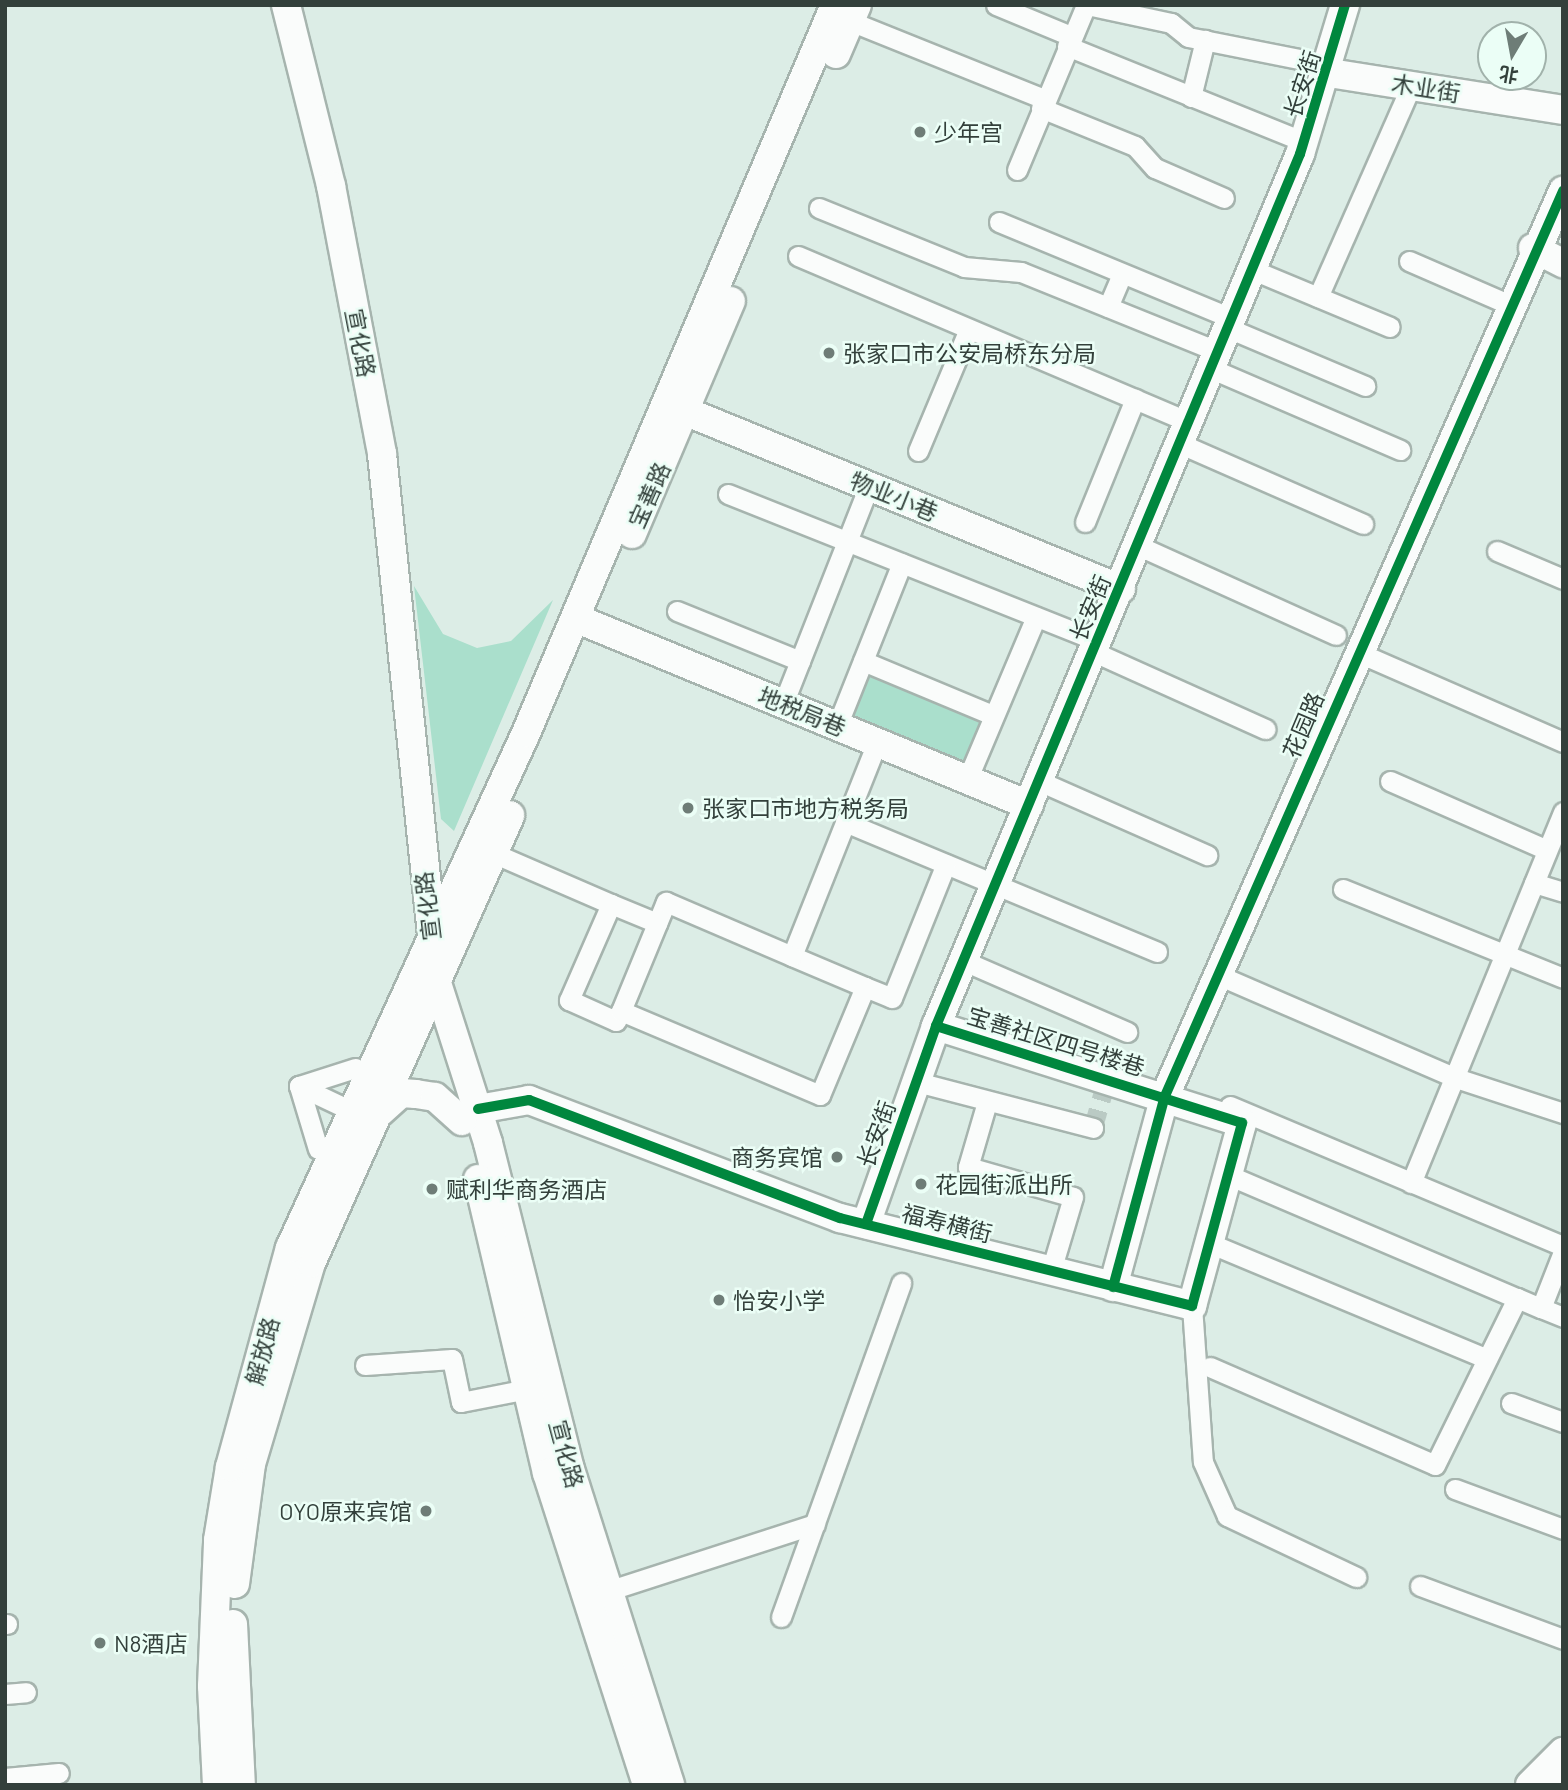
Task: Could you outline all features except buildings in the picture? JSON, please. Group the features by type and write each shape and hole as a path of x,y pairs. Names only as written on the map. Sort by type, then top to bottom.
{"main road":[{"name":"宣化路","path":"267,5 315,186 365,456 427,978 470,1115 546,1422 598,1594 647,1785"},
{"name":"宣化路","path":"286,5 331,186 382,454 431,947 427,978"},
{"name":"长安街","path":"866,1224 936,1026 1097,647 1220,341 1305,142 1322,67 1345,5"},
{"name":"宝善路","path":"427,978 676,408 844,11"},
{"name":"木业街","path":"1322,67 1412,86 1563,110"},
{"name":"花园路","path":"1113,1287 1165,1096 1218,975 1347,643 1532,248 1563,191"},
{"path":"1532,248 1563,263"},
{"name":"物业小巷","path":"676,408 1121,589"},
{"name":"地税局巷","path":"583,621 967,780 1034,793"},
{"path":"418,830 440,857 458,857 485,847"},
{"name":"宝善路","path":"431,947 485,847"},
{"name":"解放路","path":"217,1785 212,1664 219,1540 230,1466 290,1248 365,1112 426,1010 427,978"},
{"name":"解放路","path":"241,1785 232,1650 237,1552 251,1464 311,1263 365,1112 427,978"},
{"name":"宣化路","path":"426,1010 470,1115 527,1389 546,1422"},
{"name":"宝善社区四号楼巷","path":"936,1026 1107,1081 1234,1113"},
{"path":"365,1112 401,1093 435,1097 470,1115"},
{"name":"福寿横街","path":"470,1115 529,1100 866,1224 1192,1306"},
{"path":"1192,1306 1228,1175 1234,1113"},
{"name":"宣化路","path":"598,1594 670,1785"},
{"path":"1530,1785 1563,1752"}],"street":[{"path":"996,5 1191,97 1305,142"},
{"path":"1017,170 1042,103 1087,5 1171,23 1205,40 1322,67"},
{"path":"844,11 1135,146 1155,168 1224,198"},
{"path":"1191,97 1205,40"},
{"path":"1318,297 1412,86"},
{"path":"819,208 964,267 1021,272 1108,307 1366,386"},
{"path":"999,222 1122,274 1220,341 1399,450"},
{"path":"798,256 1135,399 1185,433 1363,524"},
{"path":"1409,261 1508,304"},
{"path":"1252,270 1390,327"},
{"path":"1108,307 1122,274"},
{"path":"918,451 969,329"},
{"path":"1085,522 1135,399"},
{"path":"783,704 869,486"},
{"path":"728,494 1036,617 1265,729"},
{"path":"1139,546 1563,742"},
{"path":"1497,551 1563,579"},
{"path":"836,726 902,563"},
{"path":"677,611 800,662"},
{"path":"967,780 1036,617"},
{"path":"863,661 993,715"},
{"path":"792,956 877,743"},
{"path":"1390,781 1547,850"},
{"path":"1034,793 1207,855"},
{"path":"1411,1183 1563,811"},
{"path":"845,822 1157,952"},
{"path":"485,847 657,923"},
{"path":"611,904 569,1000 616,1021 666,902 892,998 946,864"},
{"path":"1534,883 1563,892"},
{"path":"1343,888 1504,959 1563,978"},
{"path":"964,961 1127,1032"},
{"path":"1218,975 1456,1078 1563,1113"},
{"path":"621,1011 820,1095 865,987"},
{"path":"299,1086 355,1068"},
{"path":"917,1082 1093,1128"},
{"path":"299,1086 365,1112"},
{"path":"299,1086 318,1149"},
{"path":"987,1102 968,1167 1073,1197 1051,1271"},
{"path":"1234,1113 1563,1246"},
{"path":"1228,1175 1563,1317"},
{"path":"1209,1243 1487,1359"},
{"path":"1541,1308 1563,1252"},
{"path":"781,1617 901,1283"},
{"path":"1210,1367 1435,1465 1517,1298"},
{"path":"1192,1306 1203,1462 1227,1516 1356,1577"},
{"path":"365,1366 452,1359 461,1402 527,1389"},
{"path":"1511,1403 1563,1422"},
{"path":"1455,1489 1563,1529"},
{"path":"598,1594 815,1524"},
{"path":"1420,1586 1563,1639"},
{"path":"5,1694 26,1692"},
{"path":"5,1778 60,1773"}],"green space":[{"path":"414,586 443,634 477,648 511,641 553,600 454,831 441,819"},
{"path":"868,668 986,718 962,773 845,723"}],"tunnel":[{"path":"1093,1128 1106,1083"}],"cycle path":[{"path":"866,1224 936,1026 1300,154 1345,5"},
{"path":"1113,1287 1165,1096 1563,191"},
{"path":"478,1109 529,1100 840,1218 1192,1306 1242,1123 936,1026"}],"place":[{"name":"少年宫","path":"920,132"},
{"name":"张家口市公安局桥东分局","path":"829,353"},
{"name":"张家口市地方税务局","path":"688,808"},
{"name":"商务宾馆","path":"837,1157"},
{"name":"花园街派出所","path":"921,1184"},
{"name":"赋利华商务酒店","path":"432,1189"},
{"name":"怡安小学","path":"719,1300"},
{"name":"OYO原来宾馆","path":"426,1511"},
{"name":"N8酒店","path":"100,1643"}]}
